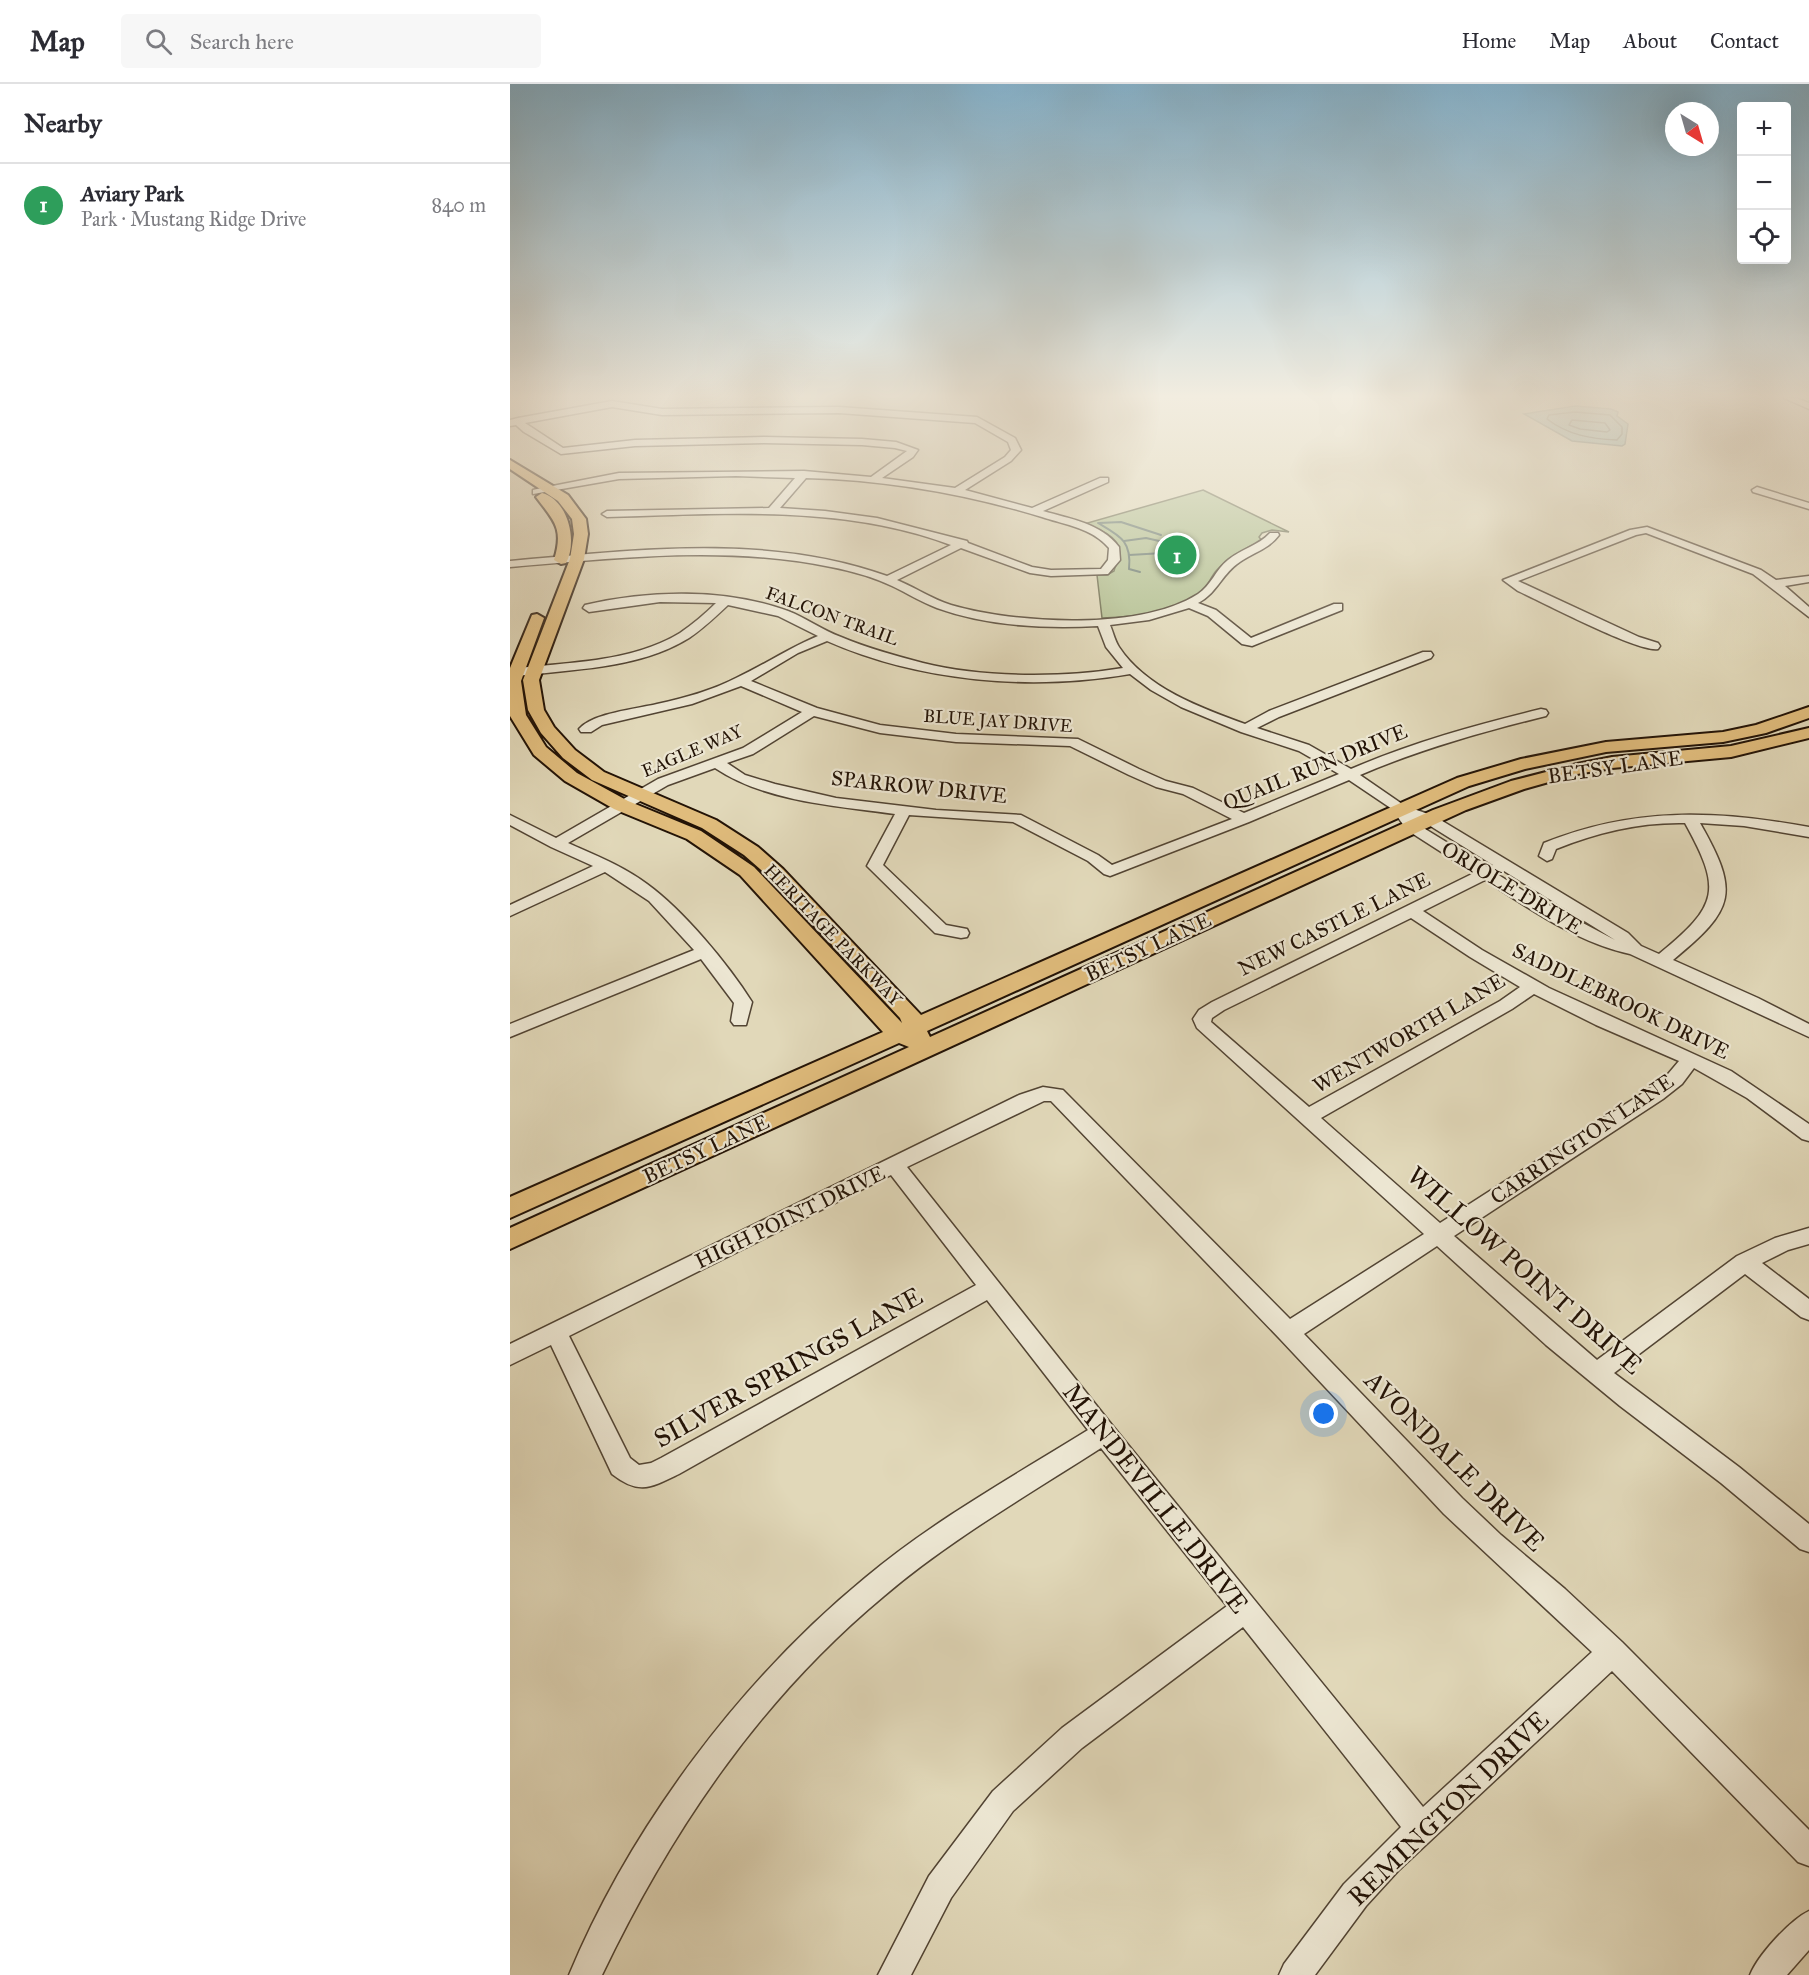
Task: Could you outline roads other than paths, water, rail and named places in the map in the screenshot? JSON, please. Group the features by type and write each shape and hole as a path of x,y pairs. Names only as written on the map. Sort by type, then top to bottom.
{"main road":[{"name":"HERITAGE PARKWAY","path":"533,486 544,491"},
{"name":"HERITAGE PARKWAY","path":"538,486 544,491 558,512 567,535 566,548 569,559 531,680 536,710 547,729 582,766 597,776 709,824 751,851 776,873 910,1015 907,1030"},
{"name":"HERITAGE PARKWAY","path":"569,559 512,673 518,715 540,751 571,777 621,806 694,835 747,871 888,1024 907,1030 924,1050"},
{"name":"BETSY LANE","path":"510,1239 924,1050 1414,818 1463,782 1521,764 1606,747 1723,737 1760,729 1809,712"},
{"name":"BETSY LANE","path":"510,1208 907,1030 1414,818 1555,773 1599,764 1720,753 1778,742 1809,733"},
{"path":"663,1139 678,1161"}],"street":[{"path":"544,491 568,486"},
{"path":"772,510 793,486"},
{"path":"607,514 772,510 877,521 930,533 963,543 1030,570 1051,573 1104,572 1114,560 1114,547 1105,537 1092,529 957,491 927,486"},
{"path":"957,491 965,486"},
{"path":"1034,511 1090,486"},
{"path":"1757,490 1809,506"},
{"path":"1654,646 1635,640 1521,589 1509,580 1634,532 1647,530 1748,568 1772,584 1809,579"},
{"path":"510,564 675,553 757,554 837,565 888,580 933,602 979,616 1036,622 1102,622 1143,618 1189,604 1208,592 1232,562 1268,542 1274,535"},
{"path":"888,580 963,543"},
{"path":"1772,584 1771,588 1780,599 1807,616"},
{"name":"FALCON TRAIL","path":"589,608 606,603 651,600 725,601 781,612 828,636 920,666 977,674 1074,679 1134,670"},
{"path":"512,673 603,662 642,654 678,639 702,622 725,601"},
{"path":"1189,604 1212,613 1246,642 1252,642 1338,607"},
{"name":"ORIOLE DRIVE","path":"1102,622 1110,645 1134,670 1184,704 1246,729 1304,748 1350,774 1414,818 1486,874 1581,930 1612,945 1635,950 1809,1030"},
{"path":"586,729 597,722 687,701 741,681 794,650 828,636"},
{"path":"1246,729 1275,714 1427,656"},
{"name":"BLUE JAY DRIVE","path":"741,681 812,711 891,730 956,738 1073,742 1161,784 1188,791 1244,819"},
{"name":"EAGLE WAY","path":"556,844 639,795 691,770 748,751 812,711"},
{"name":"QUAIL RUN DRIVE","path":"1110,871 1244,819 1402,752 1457,734 1541,713"},
{"name":"SPARROW DRIVE","path":"717,763 740,778 772,788 836,802 904,811 1016,818 1094,858 1110,871"},
{"path":"904,811 875,866 941,929 962,933"},
{"name":"ORIOLE DRIVE","path":"1414,818 1504,865 1622,937 1635,950"},
{"path":"1547,856 1549,846 1593,830 1646,821 1690,818 1754,822 1809,832"},
{"path":"1660,962 1697,930 1717,902 1718,874 1690,818"},
{"path":"510,819 556,844 606,866 640,886 673,914 743,1002 740,1021"},
{"name":"NEW CASTLE LANE","path":"1212,1034 1203,1024 1202,1019 1209,1011 1504,865"},
{"path":"510,911 606,866"},
{"name":"SADDLEBROOK DRIVE","path":"1412,911 1462,946 1532,987 1591,1016 1691,1059 1760,1097 1809,1134"},
{"path":"510,1030 704,952"},
{"name":"WENTWORTH LANE","path":"1307,1117 1506,1005 1532,987"},
{"name":"WILLOW POINT DRIVE","path":"1212,1034 1441,1234 1554,1338 1730,1475 1809,1540"},
{"name":"CARRINGTON LANE","path":"1288,1332 1666,1087 1691,1059"},
{"name":"HIGH POINT DRIVE","path":"510,1355 1037,1095 1056,1095 1068,1106"},
{"name":"AVONDALE DRIVE","path":"1068,1106 1453,1506 1492,1544 1556,1598 1612,1652 1809,1851"},
{"name":"MANDEVILLE DRIVE","path":"895,1166 1104,1433 1421,1828"},
{"path":"1597,1373 1746,1262 1782,1244 1809,1236"},
{"path":"1746,1262 1809,1311"},
{"name":"SILVER SPRINGS LANE","path":"556,1332 617,1457 627,1473 635,1477 654,1474 991,1287"},
{"path":"585,1975 627,1891 694,1783 761,1696 798,1656 839,1617 920,1552 1104,1433"},
{"path":"894,1975 940,1887 1004,1802 1072,1738 1245,1609"},
{"name":"REMINGTON DRIVE","path":"1295,1975 1355,1896 1421,1828 1612,1652"},
{"path":"1766,1975 1809,1927"}],"waterway":[{"path":"1099,523 1121,522 1161,535"},
{"path":"1098,523 1123,540 1129,555"},
{"path":"1124,541 1146,538 1168,543"},
{"path":"1129,555 1181,552"},
{"path":"1129,555 1129,569 1140,572"}],"place":[{"name":"Aviary Park","path":"1177,555"}]}
